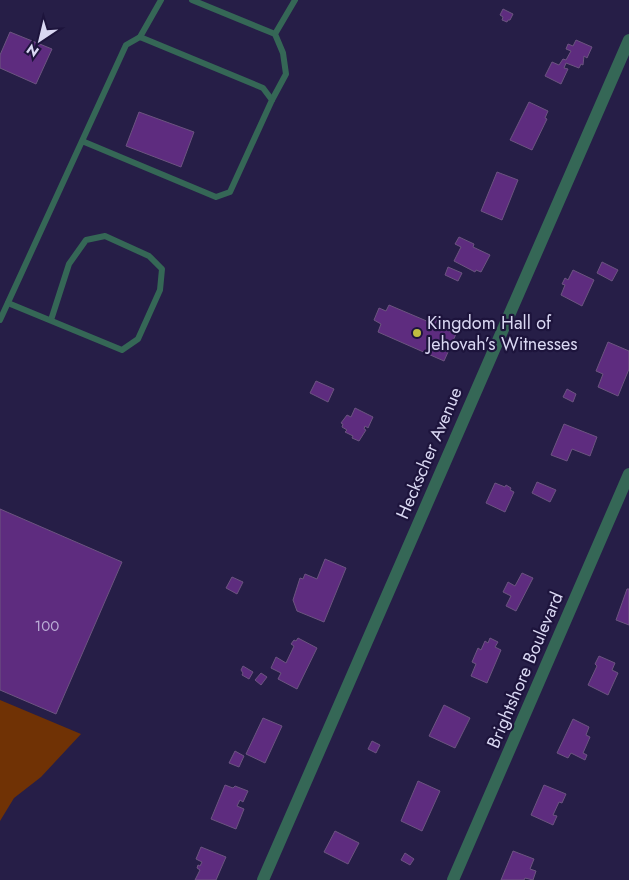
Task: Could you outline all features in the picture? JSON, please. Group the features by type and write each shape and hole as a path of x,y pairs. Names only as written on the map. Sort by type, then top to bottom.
{"street":[{"name":"Heckscher Avenue","path":"263,880 629,40"},
{"name":"Brightshore Boulevard","path":"453,880 629,474"}],"lane":[{"path":"0,320 126,45 140,37 161,0"},
{"path":"82,141 216,197 230,192 272,100 286,74 283,53 275,34 192,0"},
{"path":"275,34 295,0"},
{"path":"140,37 263,88 272,100"},
{"path":"8,303 122,350 138,339 160,290 162,269 149,256 104,236 86,240 69,264 51,320"}],"shaded area":[{"path":"0,700 81,734 41,777 14,798 0,821"}],"building":[{"path":"503,9 513,14 507,22 502,20 503,17 500,15"},
{"path":"10,32 52,49 36,84 0,68 0,55"},
{"path":"576,40 592,47 587,58 584,56 583,65 581,64 579,68 566,63 564,68 568,69 561,84 545,76 552,62 559,65 563,59 566,60 571,51 566,49 568,44 573,46"},
{"path":"529,102 548,111 545,118 547,119 532,150 510,140"},
{"path":"139,112 194,132 181,167 126,146"},
{"path":"497,172 518,180 502,220 481,211"},
{"path":"459,237 474,244 473,247 490,255 481,272 476,270 475,272 454,261 461,247 455,244"},
{"path":"602,262 618,270 612,281 597,273"},
{"path":"448,267 462,273 458,281 445,275"},
{"path":"573,270 594,280 582,306 561,295 565,285 562,284 565,278 568,280"},
{"name":"Kingdom Hall of Jehovah’s Witnesses","path":"389,305 429,322 431,317 437,320 435,325 456,334 444,361 378,332 381,324 374,320 379,308 386,311"},
{"path":"608,342 629,351 629,369 618,396 598,387 603,374 596,371"},
{"path":"316,381 334,389 328,402 310,393"},
{"path":"567,389 576,394 573,402 563,397"},
{"path":"355,408 373,417 368,428 365,426 364,429 366,430 359,441 345,432 347,430 342,427 343,424 341,423 347,415 351,417"},
{"path":"564,424 597,437 590,456 572,449 567,461 551,455"},
{"path":"537,482 556,490 550,502 532,493"},
{"path":"495,483 505,487 506,485 514,492 505,512 486,503"},
{"path":"0,509 122,562 56,714 0,690"},
{"path":"325,559 346,568 324,622 297,611 293,600 300,578 303,579 305,574 317,579"},
{"path":"522,573 533,578 516,611 506,606 511,596 503,592 508,582 515,586"},
{"path":"232,577 243,582 237,594 226,588"},
{"path":"627,589 629,589 629,625 616,620"},
{"path":"298,638 317,648 297,689 278,679 281,673 271,668 276,657 286,663 294,646 291,644"},
{"path":"490,638 498,642 495,647 501,650 487,683 471,676 476,664 472,662 478,648 481,650 485,641 488,643"},
{"path":"599,656 615,663 612,670 618,673 608,695 588,685 597,666 595,664"},
{"path":"243,666 253,672 249,679 242,675 241,670"},
{"path":"261,673 267,677 261,685 255,680"},
{"path":"444,705 470,718 455,748 429,736"},
{"path":"263,718 282,726 265,763 246,754"},
{"path":"573,719 589,727 586,735 590,737 583,753 587,755 585,760 571,753 568,758 557,753"},
{"path":"372,741 380,745 376,753 368,749"},
{"path":"235,751 244,756 239,767 229,763"},
{"path":"418,781 440,791 422,831 401,821"},
{"path":"225,785 233,788 235,786 248,791 243,802 240,800 237,806 244,809 236,829 211,819"},
{"path":"544,785 566,794 562,803 559,802 553,815 557,816 553,825 531,815"},
{"path":"335,831 359,843 348,864 324,852"},
{"path":"201,847 226,857 216,880 195,880 200,870 197,868 198,865 200,866 202,862 196,859"},
{"path":"513,851 534,859 530,869 536,871 533,880 525,878 524,880 501,880"},
{"path":"405,853 414,859 410,865 401,860"}],"place":[{"name":"Kingdom Hall of Jehovah’s Witnesses","path":"417,333"}]}
